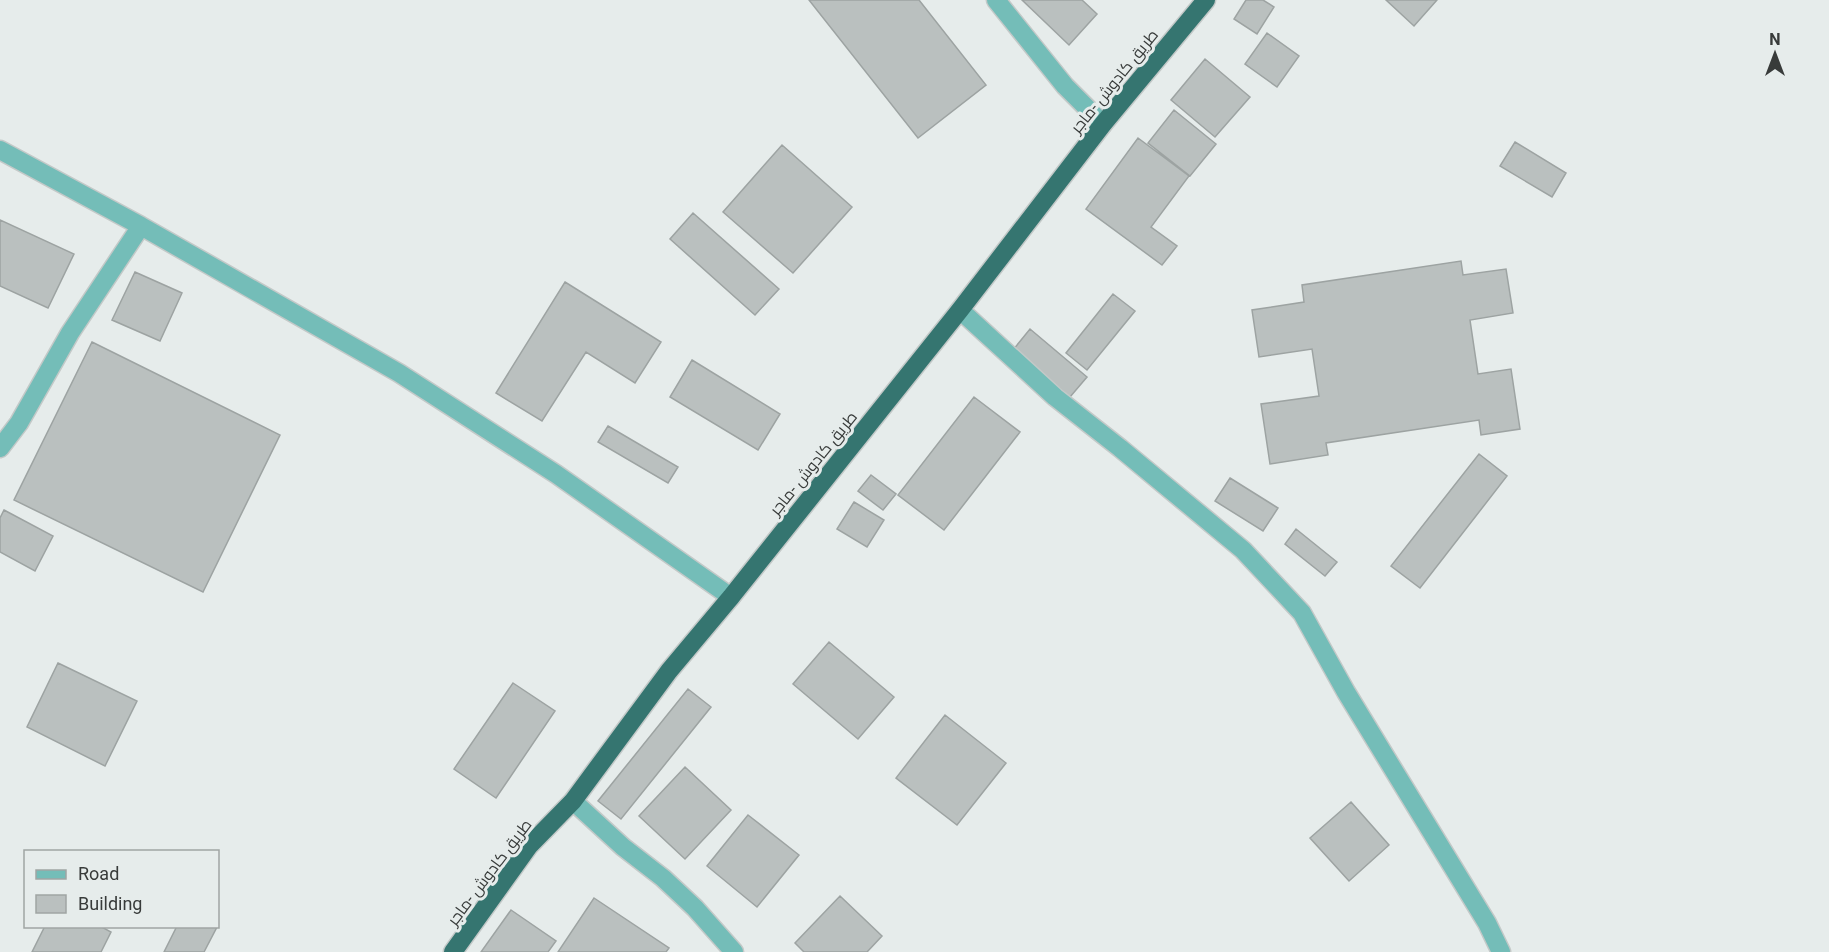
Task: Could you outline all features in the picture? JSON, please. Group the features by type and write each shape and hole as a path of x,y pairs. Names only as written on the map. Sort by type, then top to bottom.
{"highway":[{"name":"طريق كادوش -ماجر","path":"453,952 529,846 573,801 669,671 731,597 960,310 1103,124 1206,0"}],"street":[{"path":"996,0 1065,86 1103,124"},
{"path":"0,150 141,226 399,373 556,474 731,597"},
{"path":"0,448 19,423 70,333 141,226"},
{"path":"960,310 1055,398 1244,550 1302,613 1346,692 1487,923 1501,952"},
{"path":"573,801 695,908 734,952"}],"building":[{"path":"809,0 919,0 986,85 918,138"},
{"path":"1022,0 1082,0 1097,14 1069,45"},
{"path":"1246,0 1263,0 1274,7 1257,34 1234,19"},
{"path":"1386,0 1437,0 1414,26"},
{"path":"1267,33 1299,56 1277,87 1245,64"},
{"path":"1205,59 1250,97 1215,137 1171,100"},
{"path":"1174,110 1216,144 1190,176 1148,143"},
{"path":"1138,138 1189,176 1151,227 1177,246 1162,265 1086,209"},
{"path":"1515,142 1566,173 1552,197 1500,166"},
{"path":"782,145 852,207 793,273 723,212"},
{"path":"693,213 779,289 755,315 670,239"},
{"path":"0,220 74,254 48,308 0,286"},
{"path":"1461,261 1463,275 1506,269 1513,313 1470,320 1478,374 1511,369 1520,429 1481,435 1479,420 1326,443 1328,455 1270,464 1261,404 1319,396 1312,349 1259,357 1252,310 1304,302 1302,285"},
{"path":"135,272 182,293 160,341 112,320"},
{"path":"565,282 661,342 635,383 586,352 542,421 496,393"},
{"path":"1113,294 1135,311 1087,370 1066,353"},
{"path":"1030,329 1087,377 1070,397 1013,350"},
{"path":"92,342 280,435 203,592 14,500"},
{"path":"692,360 780,414 758,450 670,397"},
{"path":"974,397 1020,432 944,530 898,495"},
{"path":"608,426 678,467 668,483 598,442"},
{"path":"1479,454 1507,476 1420,588 1391,566"},
{"path":"871,475 896,494 883,510 858,491"},
{"path":"1230,478 1278,508 1263,531 1215,501"},
{"path":"854,502 884,520 867,547 837,529"},
{"path":"4,510 53,536 35,571 0,552 0,518"},
{"path":"1296,529 1337,562 1325,576 1285,544"},
{"path":"829,642 894,697 858,739 793,684"},
{"path":"58,663 137,701 105,766 27,727"},
{"path":"513,683 555,711 496,798 454,769"},
{"path":"688,689 711,707 621,819 598,801"},
{"path":"945,715 1006,763 957,825 896,778"},
{"path":"685,767 731,810 685,859 639,816"},
{"path":"1351,802 1389,845 1349,881 1310,838"},
{"path":"748,815 799,855 757,907 707,866"},
{"path":"840,896 882,936 867,952 804,952 795,943"},
{"path":"594,898 669,948 666,952 558,952"},
{"path":"511,910 556,941 548,952 481,952"},
{"path":"44,928 104,928 111,932 101,952 32,952"},
{"path":"176,928 216,928 204,952 164,952"}]}
